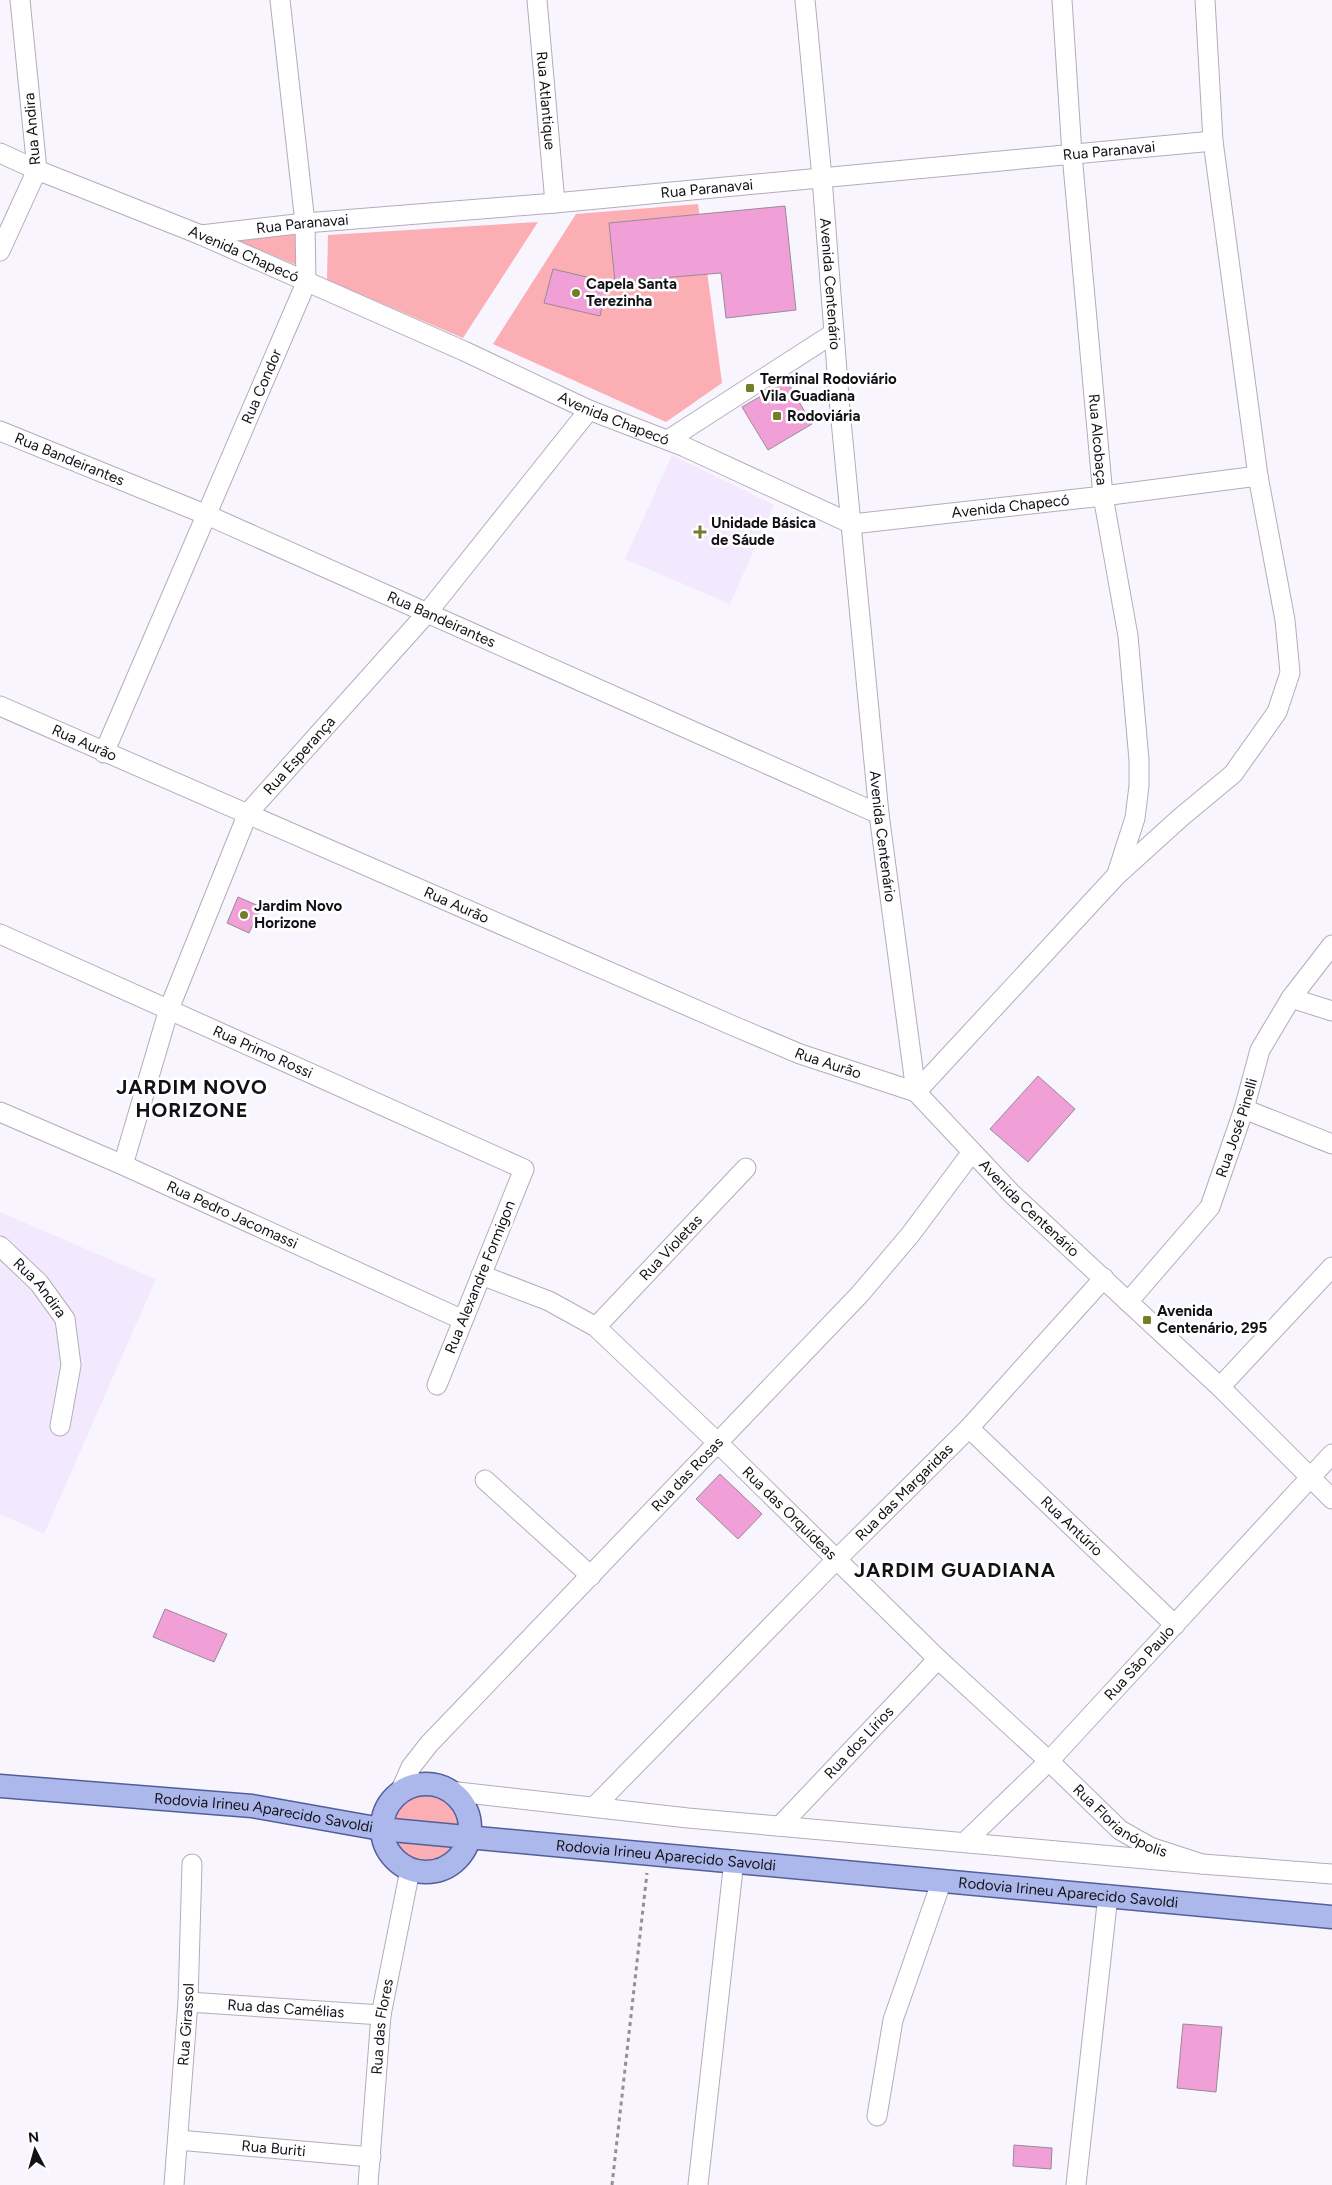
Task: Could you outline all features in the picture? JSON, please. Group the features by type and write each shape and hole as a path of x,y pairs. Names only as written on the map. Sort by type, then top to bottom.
{"main road":[{"path":"424,1784 437,1786 449,1791 459,1799 466,1810 470,1822 469,1835 464,1850 454,1862 441,1870 426,1872 410,1870 389,1854 383,1842 381,1829 384,1815 390,1802 400,1792 424,1784"},
{"name":"Rodovia Irineu Aparecido Savoldi","path":"0,1786 252,1806 381,1829 469,1835 555,1846 734,1860 1332,1917"}],"street":[{"name":"Rua Andira","path":"0,251 37,170 20,0"},
{"name":"Rua Condor","path":"104,753 306,283 305,223 280,0"},
{"name":"Rua Atlantique","path":"537,0 555,203"},
{"name":"Avenida Centenário","path":"805,0 879,814 916,1092 1012,1194 1220,1387 1332,1500"},
{"name":"Rua Alcobaça","path":"1062,0 1072,154 1104,496 1128,636 1139,760 1139,786 1135,818 1116,876"},
{"path":"916,1092 1116,876 1180,818 1233,774 1278,712 1290,673 1285,620 1258,476 1213,141 1205,0"},
{"name":"Rua Paranavai","path":"201,235 305,223 555,203 1213,141"},
{"name":"Avenida Chapecó","path":"0,153 37,170 201,235 306,283 464,351 589,410 668,440 852,524 1104,496 1258,476"},
{"path":"668,440 834,333"},
{"name":"Rua Esperança","path":"123,1165 169,1010 248,813 427,613 589,410"},
{"name":"Rua Bandeirantes","path":"0,431 207,515 879,814"},
{"name":"Rua Aurão","path":"0,706 104,753 248,813 800,1054 916,1092"},
{"name":"Rua Primo Rossi","path":"0,934 524,1169"},
{"name":"Rua José Pinelli","path":"1128,1302 1210,1207 1244,1109 1260,1050 1291,998 1332,945"},
{"path":"1291,998 1332,1012"},
{"path":"1244,1109 1332,1144"},
{"name":"Rua Pedro Jacomassi","path":"0,1112 123,1165 462,1320"},
{"name":"Rua das Rosas","path":"400,1792 411,1767 429,1744 860,1294 910,1234 972,1152"},
{"name":"Rua Violetas","path":"596,1327 746,1168"},
{"name":"Rua Alexandre Formigon","path":"436,1386 524,1169"},
{"name":"Rua Andira","path":"0,1246 39,1283 65,1319 71,1365 60,1426"},
{"path":"1220,1387 1332,1267"},
{"name":"Rua das Orquídeas","path":"480,1275 549,1301 596,1327 717,1442 938,1659 1049,1761"},
{"name":"Rua das Margaridas","path":"594,1807 837,1559 969,1428 1104,1278"},
{"name":"Rua Antúrio","path":"969,1428 1175,1625"},
{"name":"Rua São Paulo","path":"964,1842 1049,1761 1332,1454"},
{"path":"485,1480 591,1576"},
{"name":"Rua dos Lírios","path":"780,1826 938,1659"},
{"name":"Rua Florianópolis","path":"1049,1761 1120,1830 1150,1847 1202,1864"},
{"path":"449,1791 780,1826 1202,1864 1331,1873"},
{"path":"698,2185 734,1860"},
{"name":"Rua Girassol","path":"174,2185 188,2002 192,1864"},
{"name":"Rua das Flores","path":"368,2185 381,2015 410,1870"},
{"path":"877,2116 893,2020 942,1880"},
{"path":"1076,2185 1108,1895"},
{"name":"Rua das Camélias","path":"188,2002 381,2015"},
{"name":"Rua Buriti","path":"178,2140 371,2157"}],"path":[{"path":"612,2185 650,1853"}],"shaded area":[{"path":"698,204 722,383 666,422 493,344 576,214"},
{"path":"538,222 463,338 327,280 328,235"},
{"path":"304,229 304,268 237,241"},
{"name":"Unidade Básica de Sáude","path":"672,455 774,505 730,604 625,559"},
{"path":"0,1212 156,1279 44,1534 0,1514"},
{"path":"423,1790 440,1793 452,1799 461,1810 466,1826 385,1818 399,1797"},
{"path":"388,1839 462,1845 454,1856 445,1863 425,1866 414,1863 404,1857"}],"building":[{"path":"785,206 796,310 726,318 721,273 615,282 609,223"},
{"name":"Capela Santa Terezinha","path":"553,269 608,282 600,316 544,303"},
{"name":"Rodoviária","path":"787,381 812,424 768,450 742,407"},
{"name":"Jardim Novo Horizone","path":"238,897 261,907 249,933 227,923"},
{"path":"1038,1076 1075,1109 1028,1162 990,1129"},
{"path":"720,1474 762,1514 738,1539 696,1499"},
{"path":"165,1609 227,1634 214,1662 153,1637"},
{"path":"1183,2024 1222,2027 1216,2092 1177,2088"},
{"path":"1014,2145 1052,2148 1051,2169 1013,2166"}],"place":[{"name":"Capela Santa Terezinha","path":"576,293"},
{"name":"Terminal Rodoviário Vila Guadiana","path":"750,388"},
{"name":"Rodoviária","path":"777,416"},
{"name":"Unidade Básica de Sáude","path":"700,532"},
{"name":"Jardim Novo Horizone","path":"244,915"},
{"name":"Avenida Centenário, 295","path":"1147,1320"}],"district":[{"name":"JARDIM NOVO HORIZONE","path":"192,1098"},
{"name":"JARDIM GUADIANA","path":"955,1570"}]}
